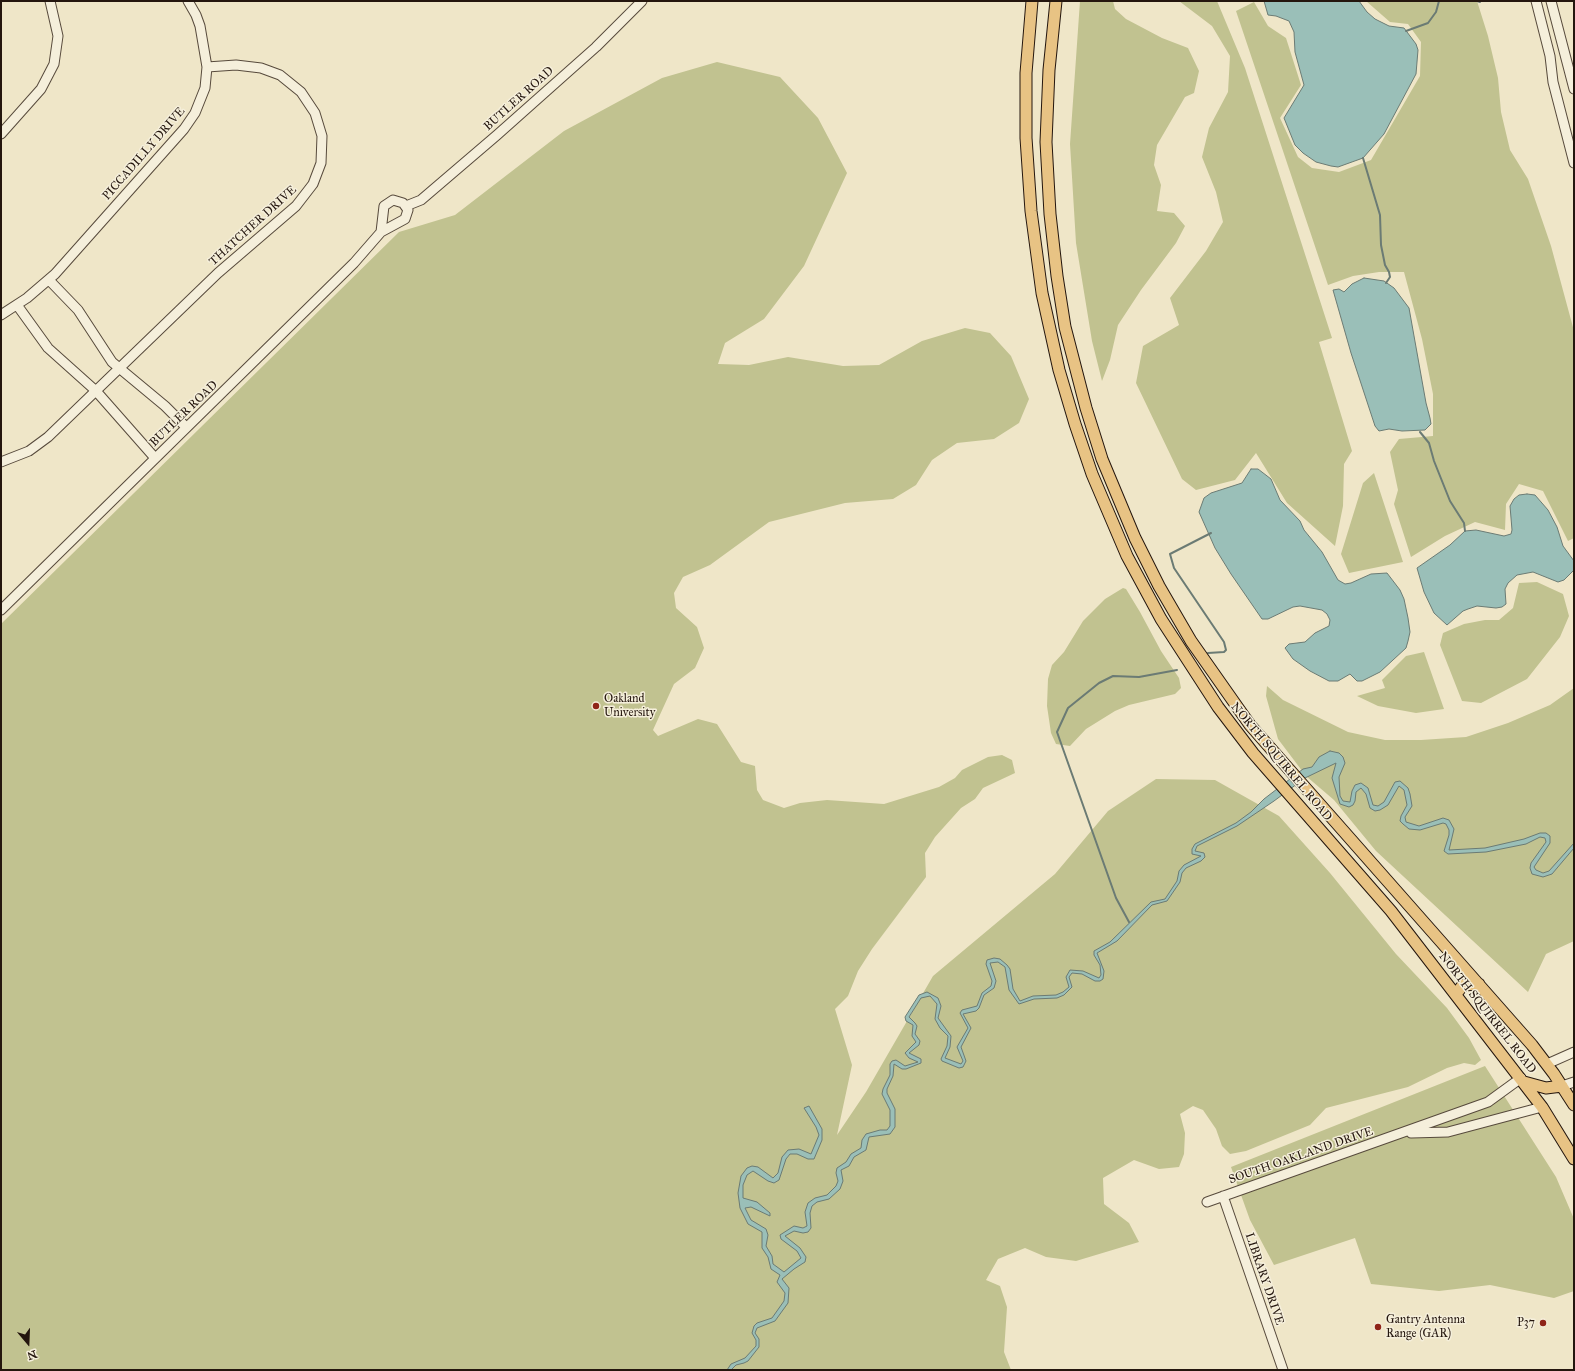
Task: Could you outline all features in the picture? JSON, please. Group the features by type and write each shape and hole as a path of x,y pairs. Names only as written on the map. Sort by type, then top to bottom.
{"main road":[{"name":"NORTH SQUIRREL ROAD","path":"1032,1 1026,106 1031,211 1047,318 1059,370 1075,424 1092,474 1110,519 1150,600 1207,691 1269,771 1298,802 1391,912 1456,994 1542,1107 1574,1160"},
{"name":"NORTH SQUIRREL ROAD","path":"1056,1 1047,112 1047,171 1050,214 1060,301 1086,408 1102,459 1125,516 1159,586 1191,641 1209,669 1250,725 1280,762 1479,984 1547,1064 1574,1105"},
{"path":"1456,994 1463,985 1479,984"},
{"path":"1522,1080 1546,1088 1562,1086"}],"street":[{"path":"1,134 41,89 54,64 58,36 50,1"},
{"name":"PICCADILLY DRIVE","path":"1,315 17,305 49,280 190,121 203,95 207,67 200,26 188,1"},
{"name":"BUTLER ROAD","path":"1,610 125,491 155,458 354,263 381,232 405,219 408,213 406,206 421,200 497,135 596,47 642,1"},
{"path":"1536,1 1550,56 1553,82 1574,163"},
{"path":"1551,1 1574,89"},
{"name":"THATCHER DRIVE","path":"1,462 23,454 37,446 218,273 296,206 309,191 318,172 322,149 321,130 312,106 296,86 280,75 261,68 236,65 207,67"},
{"path":"381,232 384,206 393,200 406,206"},
{"path":"49,280 78,310 118,369 165,406 186,428"},
{"path":"17,305 48,348 96,390 155,458"},
{"path":"1547,1064 1574,1052"},
{"name":"SOUTH OAKLAND DRIVE","path":"1207,1202 1403,1134 1488,1102 1522,1080"},
{"path":"1562,1086 1574,1082"},
{"name":"SOUTH OAKLAND DRIVE","path":"1403,1134 1448,1132 1542,1107"},
{"name":"LIBRARY DRIVE","path":"1223,1196 1283,1370"}],"green space":[{"path":"1080,1 1113,1 1115,9 1126,19 1162,38 1188,48 1199,71 1194,93 1185,97 1157,145 1154,165 1161,185 1157,211 1174,213 1185,226 1176,243 1141,290 1118,325 1110,360 1102,381 1092,341 1076,243 1070,144"},
{"path":"1179,1 1217,1 1245,68 1332,338 1319,342 1352,451 1344,464 1343,506 1335,546 1287,503 1256,453 1235,480 1196,490 1182,479 1136,383 1143,346 1179,325 1170,298 1206,251 1223,222 1216,192 1202,157 1209,128 1228,92 1230,56 1212,26"},
{"path":"1366,1 1477,1 1488,36 1498,78 1501,112 1510,150 1528,179 1551,246 1574,331 1574,538 1568,541 1543,491 1519,484 1506,504 1505,530 1475,522 1445,536 1411,557 1394,504 1398,490 1390,452 1399,439 1433,436 1433,394 1422,339 1404,272 1379,272 1353,276 1328,285 1236,11 1254,2 1268,26 1286,38 1301,85 1280,118 1298,157 1312,168 1339,172 1371,160 1420,76 1421,42 1408,24 1390,22"},
{"name":"Oakland University","path":"717,62 780,77 818,118 847,173 804,266 764,319 725,343 718,364 749,365 788,357 843,366 879,365 922,341 965,328 990,333 1011,356 1029,399 1019,423 994,439 957,443 932,460 916,485 893,499 845,503 769,522 710,565 683,577 674,593 676,608 697,627 704,648 695,668 674,684 653,730 658,736 698,719 717,724 741,762 755,766 757,790 763,800 784,808 800,803 827,800 884,804 939,787 955,778 962,770 988,757 1002,755 1012,760 1015,773 983,788 975,799 961,808 935,837 925,853 926,877 872,949 858,971 848,996 835,1009 852,1065 837,1135 866,1092 933,976 1055,874 1108,811 1156,779 1215,780 1279,816 1330,873 1396,954 1447,1008 1469,1038 1481,1060 1475,1065 1464,1063 1447,1068 1408,1087 1326,1108 1310,1125 1246,1151 1230,1154 1222,1146 1216,1129 1203,1110 1193,1106 1180,1114 1185,1133 1184,1154 1179,1167 1159,1169 1134,1160 1103,1178 1104,1204 1129,1223 1139,1242 1076,1261 1046,1257 1025,1248 998,1259 986,1280 1000,1286 1007,1307 1004,1352 1011,1370 1,1370 1,624 399,232 455,215 564,131 662,78"},
{"path":"1374,473 1403,562 1349,573 1341,554 1363,483"},
{"path":"1537,582 1563,594 1569,616 1560,637 1527,679 1481,703 1462,701 1440,645 1443,633 1464,624 1485,620 1499,620 1513,608 1519,583"},
{"path":"1123,588 1126,589 1161,651 1179,678 1181,688 1175,694 1129,705 1115,711 1086,729 1070,746 1056,744 1051,733 1047,706 1048,679 1052,665 1064,652 1083,621 1105,599"},
{"path":"1424,652 1444,709 1416,713 1378,706 1357,696 1385,688 1382,680 1406,656"},
{"path":"1267,686 1283,700 1348,732 1385,740 1421,740 1466,737 1508,723 1550,705 1574,688 1574,941 1546,954 1528,992 1376,851 1334,800 1306,776 1278,739 1266,696"},
{"path":"1485,1066 1556,1177 1574,1219 1574,1291 1554,1298 1490,1285 1439,1291 1371,1284 1355,1238 1274,1265 1250,1220 1231,1167"}],"water":[{"path":"1264,1 1359,1 1367,12 1375,19 1389,26 1404,28 1416,44 1418,50 1416,74 1384,134 1363,158 1338,167 1331,166 1316,162 1295,145 1284,118 1304,85 1295,52 1294,32 1289,21 1276,16 1268,15"},
{"path":"1364,278 1384,281 1394,288 1409,308 1431,424 1425,430 1402,431 1389,429 1379,431 1375,426 1351,353 1333,290 1339,289 1344,292 1352,284"},
{"path":"1251,469 1258,469 1271,479 1280,500 1300,521 1304,530 1322,552 1338,580 1345,584 1351,583 1371,574 1387,573 1400,590 1404,599 1408,618 1410,632 1408,641 1406,648 1380,672 1362,681 1357,681 1350,674 1338,681 1329,681 1310,671 1293,659 1285,648 1289,644 1305,642 1315,633 1329,626 1330,620 1327,614 1322,610 1300,606 1293,607 1268,619 1262,619 1231,574 1215,548 1199,512 1204,498 1211,493 1242,483"},
{"path":"1519,495 1535,495 1548,510 1557,527 1563,546 1574,561 1574,570 1564,580 1558,582 1533,572 1517,575 1508,583 1505,589 1506,604 1502,607 1496,608 1477,606 1463,611 1447,625 1434,613 1424,592 1417,568 1450,545 1465,531 1476,530 1504,536 1511,534 1510,506 1514,499"},
{"path":"1330,751 1339,753 1343,757 1345,763 1339,777 1340,796 1343,801 1350,802 1355,785 1361,783 1368,788 1373,805 1378,806 1384,802 1395,782 1400,781 1408,788 1412,806 1405,817 1406,822 1419,826 1443,818 1449,820 1454,829 1449,850 1485,848 1524,839 1540,833 1546,833 1550,836 1550,843 1534,867 1536,870 1543,873 1549,871 1574,843 1574,848 1552,874 1543,877 1532,874 1530,868 1531,863 1546,842 1545,838 1540,837 1526,844 1486,852 1448,854 1444,851 1449,835 1449,830 1446,824 1443,823 1420,830 1409,829 1400,821 1407,805 1404,790 1399,786 1388,805 1380,810 1375,811 1370,808 1366,794 1361,788 1356,792 1353,805 1349,807 1340,804 1332,778 1336,763 1305,778 1237,826 1197,846 1195,851 1204,853 1205,857 1201,861 1186,868 1182,873 1180,882 1167,901 1152,905 1117,941 1097,953 1104,971 1103,979 1100,981 1095,981 1082,974 1072,973 1069,977 1072,987 1064,995 1057,998 1034,999 1019,1004 1009,990 1005,967 998,962 990,963 996,981 994,988 984,995 979,1008 976,1011 963,1014 971,1028 961,1047 966,1061 963,1067 959,1068 942,1061 941,1059 947,1046 948,1036 940,1028 935,1019 937,1004 930,996 921,998 909,1017 917,1026 915,1034 920,1041 919,1045 909,1053 921,1059 921,1063 906,1069 902,1069 894,1064 893,1076 887,1089 887,1093 895,1109 895,1127 890,1134 869,1137 866,1150 854,1157 849,1166 841,1170 843,1181 840,1189 829,1199 817,1202 812,1206 810,1213 811,1228 808,1232 803,1233 794,1231 785,1236 800,1248 806,1257 805,1262 782,1279 789,1288 788,1303 775,1321 757,1328 755,1333 759,1339 759,1347 748,1361 736,1365 731,1370 727,1370 731,1364 745,1358 756,1346 756,1340 752,1333 754,1326 757,1323 772,1318 784,1301 785,1293 777,1282 780,1275 771,1269 768,1257 762,1248 762,1232 748,1224 740,1208 738,1193 741,1176 747,1168 752,1166 758,1167 773,1178 778,1173 782,1157 788,1150 799,1149 811,1154 819,1135 816,1127 804,1108 809,1106 822,1129 822,1140 814,1159 808,1159 797,1154 790,1154 786,1159 779,1180 774,1183 768,1181 753,1171 747,1175 743,1185 743,1198 757,1202 770,1213 770,1216 751,1207 745,1208 751,1220 766,1229 768,1235 766,1246 772,1256 773,1264 784,1272 801,1258 797,1251 781,1239 780,1235 794,1226 803,1228 807,1226 805,1212 808,1203 815,1198 827,1195 836,1186 838,1181 836,1173 837,1168 846,1162 851,1154 861,1148 862,1140 866,1134 880,1130 887,1130 890,1126 890,1110 882,1094 883,1089 890,1075 890,1064 892,1061 896,1060 905,1066 918,1062 909,1058 905,1053 916,1042 912,1036 913,1025 906,1021 905,1017 919,995 927,992 938,998 941,1006 938,1018 951,1036 950,1047 945,1058 961,1064 963,1061 957,1047 968,1028 960,1013 962,1010 977,1006 982,993 991,986 992,981 986,964 987,960 994,958 1000,959 1007,965 1010,969 1013,989 1020,1001 1033,996 1056,995 1063,992 1069,987 1066,977 1070,970 1083,971 1099,978 1101,975 1100,965 1094,955 1094,951 1110,942 1151,902 1165,899 1177,881 1179,871 1184,865 1201,856 1192,854 1192,849 1195,844 1236,823 1303,769 1312,767 1319,757"}],"waterway":[{"path":"1406,31 1428,23 1436,12 1439,1"},
{"path":"1363,158 1380,215 1381,245 1385,265 1390,277 1386,283"},
{"path":"1420,432 1429,443 1434,461 1450,501 1464,523 1465,531"},
{"path":"1208,653 1224,652 1226,650 1224,642 1174,568 1170,554 1211,533"},
{"path":"1129,922 1116,898 1057,732 1068,708 1099,683 1113,676 1139,677 1177,670"}],"place":[{"name":"Oakland University","path":"596,706"},
{"name":"P37","path":"1543,1323"},
{"name":"Gantry Antenna Range (GAR)","path":"1378,1327"}]}
